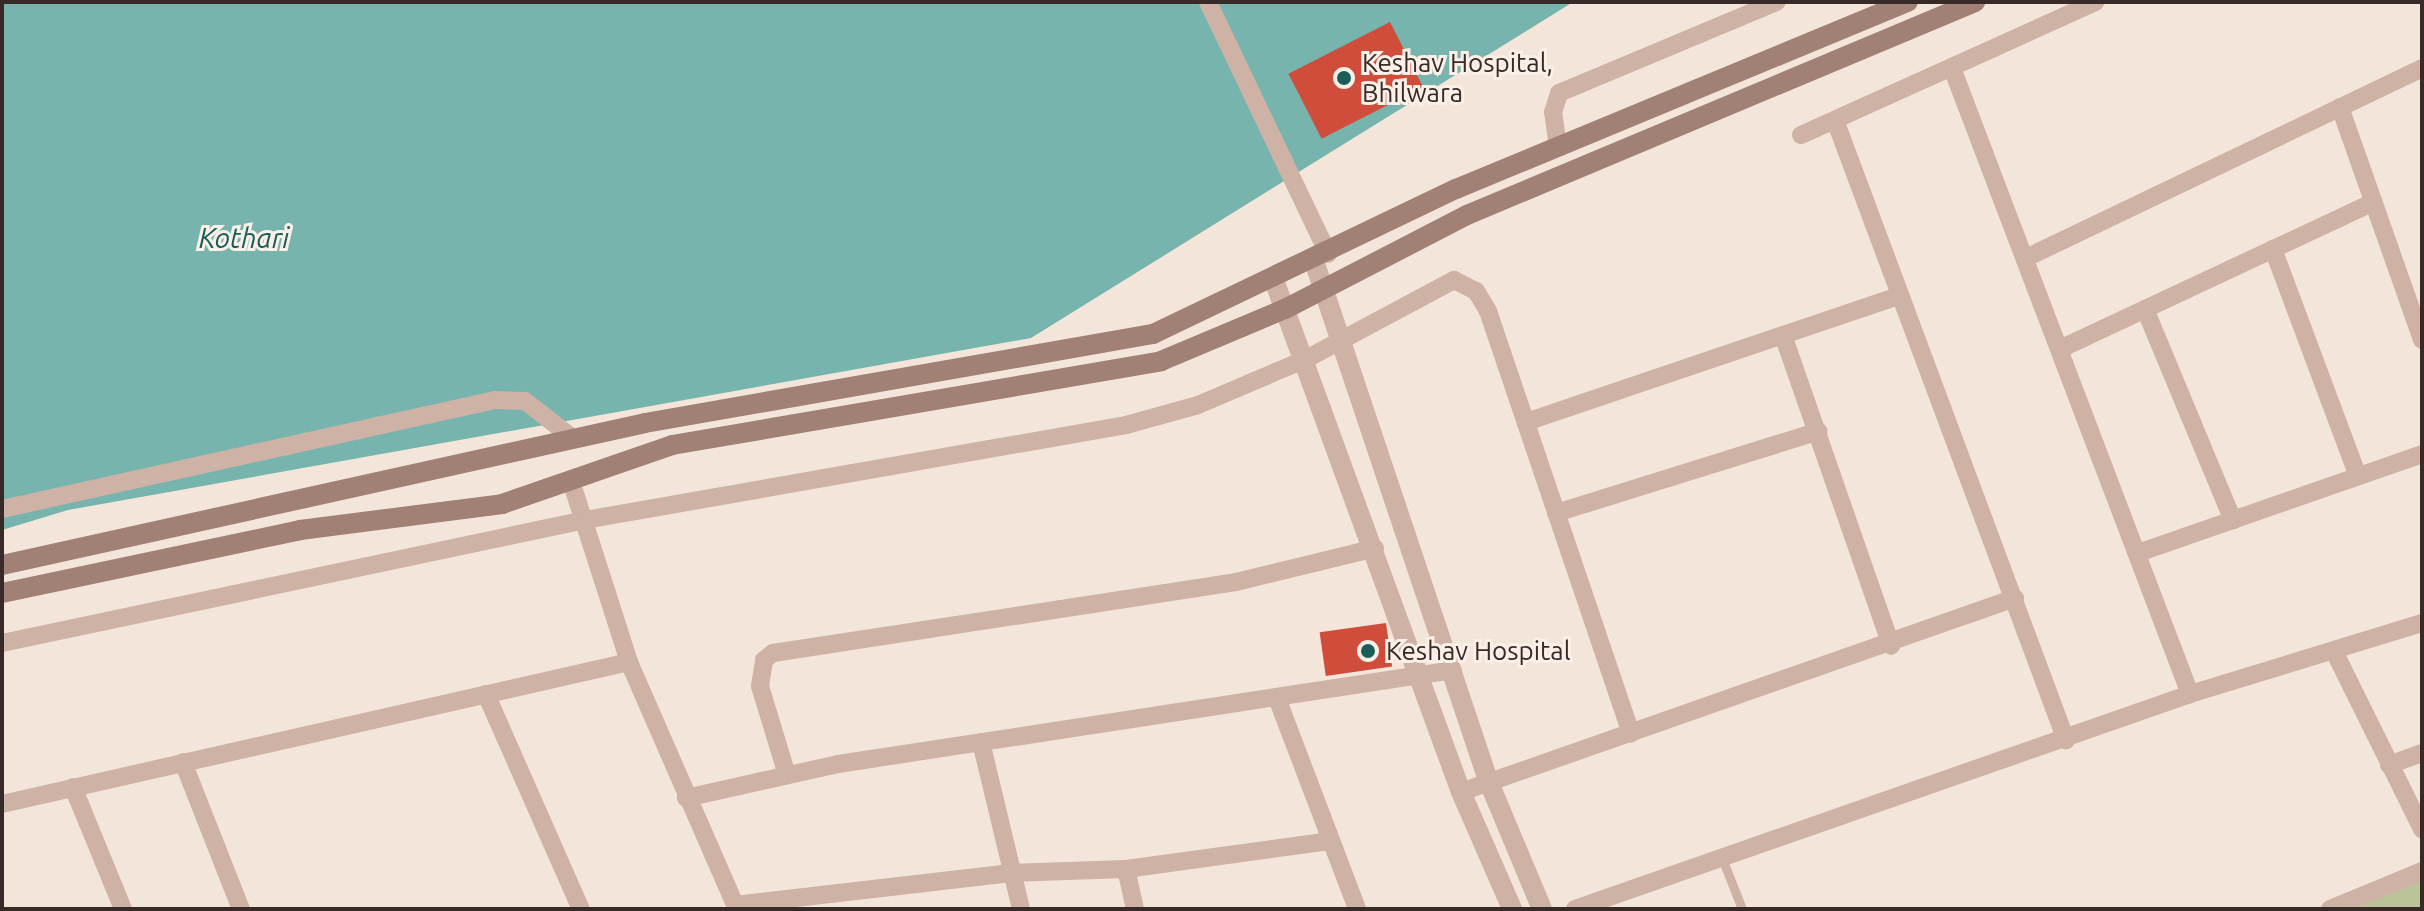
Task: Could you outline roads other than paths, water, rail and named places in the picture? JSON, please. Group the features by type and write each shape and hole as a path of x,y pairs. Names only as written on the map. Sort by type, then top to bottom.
{"main road":[{"path":"2,565 574,439 1087,350 1153,334 1558,147 1908,2"},
{"path":"2,593 379,516 502,504 672,445 1161,361 1285,309 1467,215 1975,2"}],"street":[{"path":"1208,2 1321,258 1325,289 1488,780 1542,909"},
{"path":"1558,147 1553,112 1559,93 1777,2"},
{"path":"1801,135 2095,2"},
{"path":"1952,68 2028,257 2190,694"},
{"path":"2028,257 2422,68"},
{"path":"2340,107 2422,340"},
{"path":"1835,120 2066,740"},
{"path":"2062,348 2373,202"},
{"path":"2273,249 2358,476"},
{"path":"1274,280 1308,358 1423,676 1461,792 1512,909"},
{"path":"2,643 585,520 1126,425 1198,405 1308,358 1445,283 1462,282 1488,311 1631,733"},
{"path":"1526,422 1899,296"},
{"path":"2145,309 2233,520"},
{"path":"1783,335 1819,431 1891,646"},
{"path":"2,509 495,400 525,401 574,439"},
{"path":"1556,513 1819,431"},
{"path":"2138,553 2422,454"},
{"path":"571,481 629,662 736,907 1011,873 1126,869 1331,841"},
{"path":"787,775 760,673 764,660 785,648 1236,582 1375,548"},
{"path":"1461,792 1488,780 1891,646 2015,598"},
{"path":"1575,909 2066,740 2190,694 2422,623"},
{"path":"2334,651 2422,829"},
{"path":"2,804 629,662"},
{"path":"686,798 787,775 981,742 1453,670"},
{"path":"486,694 579,908"},
{"path":"1277,698 1357,909"},
{"path":"981,742 1021,909"},
{"path":"2389,765 2422,753"},
{"path":"183,762 241,909"},
{"path":"73,787 123,909"},
{"path":"1126,869 1135,909"},
{"path":"2330,909 2422,871"}],"lane":[{"path":"1722,858 1742,909"}],"water":[{"name":"Kothari","path":"2,2 1573,2 1031,338 68,510 2,530"}],"place":[{"name":"Keshav Hospital, Bhilwara","path":"1344,78"},
{"name":"Keshav Hospital","path":"1368,651"}]}
